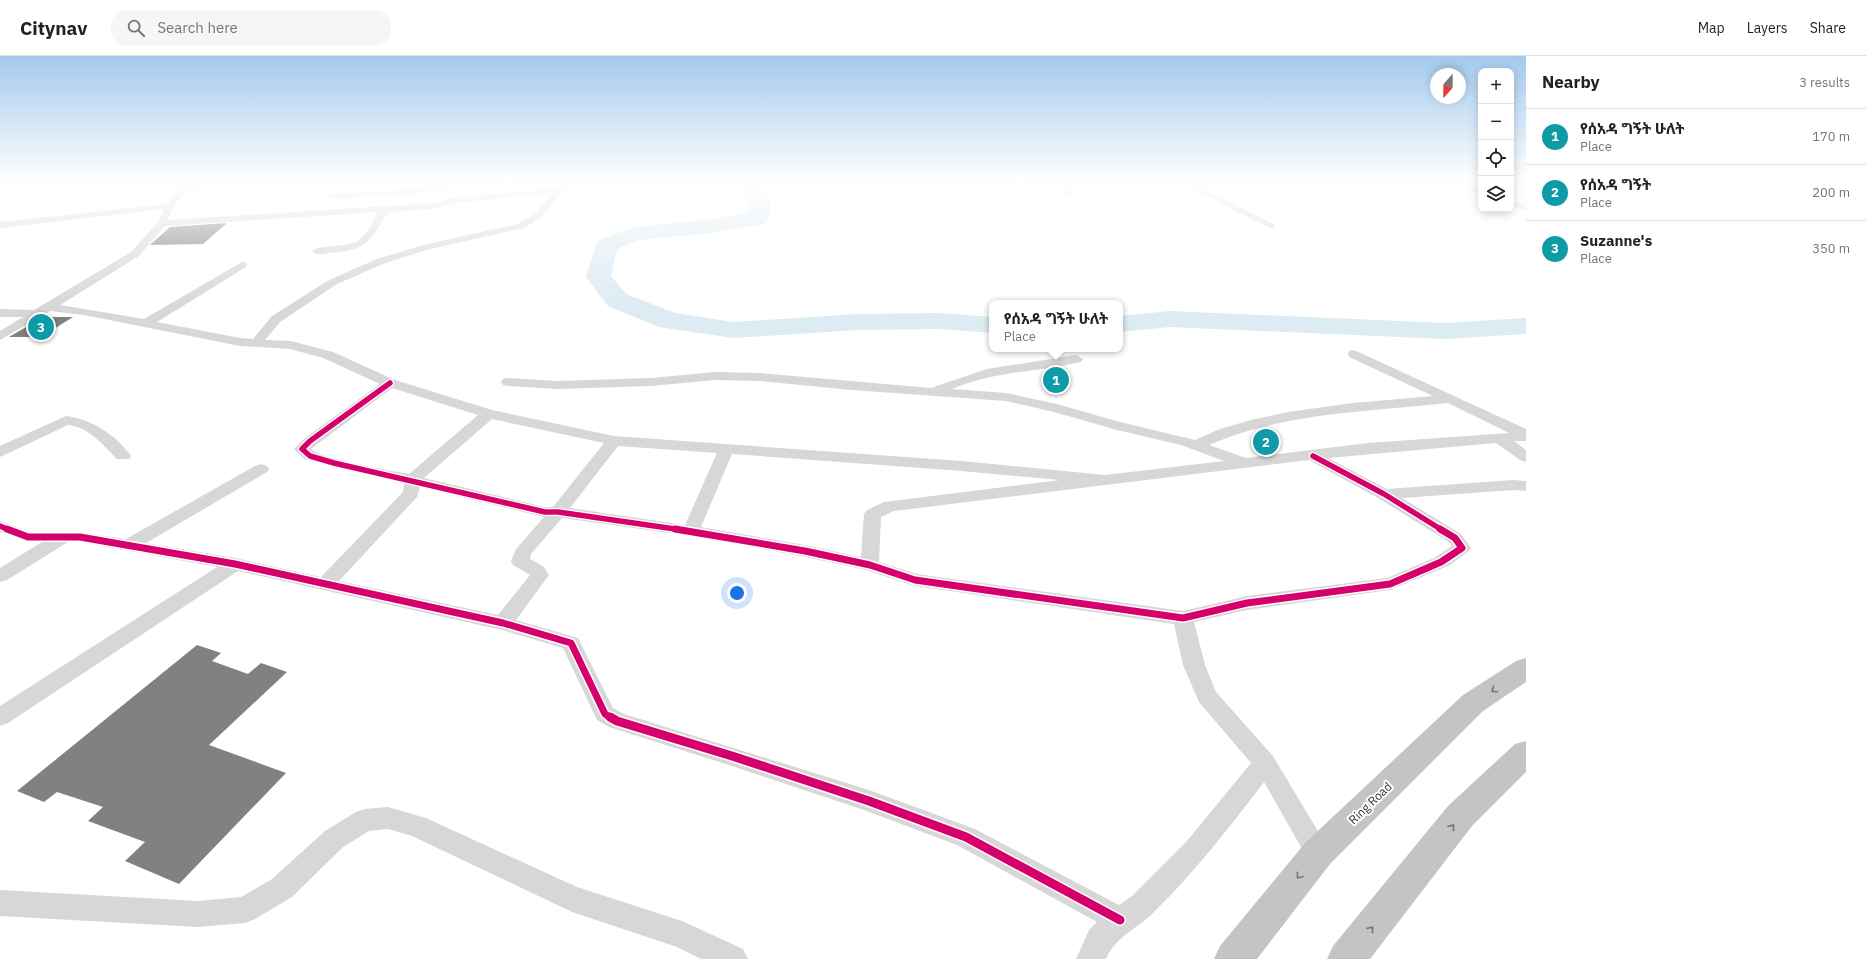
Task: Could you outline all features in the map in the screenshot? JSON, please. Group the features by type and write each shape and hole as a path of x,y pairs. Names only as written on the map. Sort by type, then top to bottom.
{"highway":[{"name":"Ring Road","path":"1233,959 1318,853 1474,703 1526,668"},
{"path":"1346,959 1460,816 1526,753"}],"street":[{"path":"0,225 17,223"},
{"path":"0,336 39,314 135,254 162,223"},
{"path":"317,251 337,249 354,245 367,239 376,223"},
{"path":"256,343 276,319 333,282 381,261 427,247 520,226 525,223"},
{"path":"145,324 242,265"},
{"path":"50,307 84,311 240,342 291,345 328,355 390,383 488,414 614,441 962,466 1105,480"},
{"path":"0,313 39,314"},
{"path":"1354,354 1526,436"},
{"path":"933,392 958,381 986,373 1076,359"},
{"path":"508,382 558,385 651,382 716,376 760,377 852,386 1006,397 1024,400 1196,445 1247,464"},
{"path":"390,383 302,448 310,456 328,462 412,480 545,512 558,512 691,531 805,551 870,565 915,580 1183,618 1247,603 1390,584 1441,562 1462,548 1455,538 1384,494 1313,456"},
{"path":"1196,445 1231,430 1288,416 1335,410 1396,406 1450,399"},
{"path":"325,584 410,493 412,480 488,414"},
{"path":"0,452 66,420 74,420 92,426 123,456"},
{"path":"870,565 874,514 890,506 1313,456 1368,448 1526,436"},
{"path":"1499,438 1526,457"},
{"path":"503,623 540,575 537,571 520,561 522,553 558,512 614,441"},
{"path":"691,531 726,449"},
{"path":"129,544 261,469"},
{"path":"1384,494 1513,485 1526,486"},
{"path":"0,526 28,537 80,537 129,544 235,564 503,623 571,643 605,714 617,721 732,756 869,801 966,837 1120,920"},
{"path":"0,576 64,537"},
{"path":"0,717 235,564"},
{"path":"1183,618 1194,665 1207,696 1264,763 1318,853"},
{"path":"1091,959 1099,940 1120,920 1142,905 1196,849 1264,763"},
{"path":"0,903 198,914 245,910 282,888 334,839 365,820 388,818 417,826 572,899 682,935 733,959"}],"lane":[{"path":"1266,223 1272,226"}],"building":[{"path":"227,223 203,244 150,245 170,227"},
{"path":"43,317 73,317 41,337 9,337"},
{"path":"197,645 221,653 212,661 248,674 261,663 287,672 209,745 286,773 179,884 125,861 145,842 88,821 103,807 57,792 44,802 17,791"}],"waterway":[{"path":"729,223 634,234 607,245 598,277 617,300 669,321 733,330 858,322 938,321 989,325"},
{"path":"1123,324 1170,319 1445,331 1526,326"}],"cycle path":[{"path":"390,383 310,441 302,449 310,456 334,463 545,512 558,512 691,531 805,551 870,565 915,580 1183,618 1247,603 1390,584 1441,562 1462,548 1455,538 1384,494 1313,456"},
{"path":"0,526 28,537 80,537 235,564 503,623 571,643 605,714 617,721 732,756 869,801 966,837 1120,920"}],"place":[{"name":"Suzanne's","path":"41,327"},
{"name":"የሰአዳ ግኝት ሁለት","path":"1056,380"},
{"name":"የሰአዳ ግኝት","path":"1266,442"}]}
